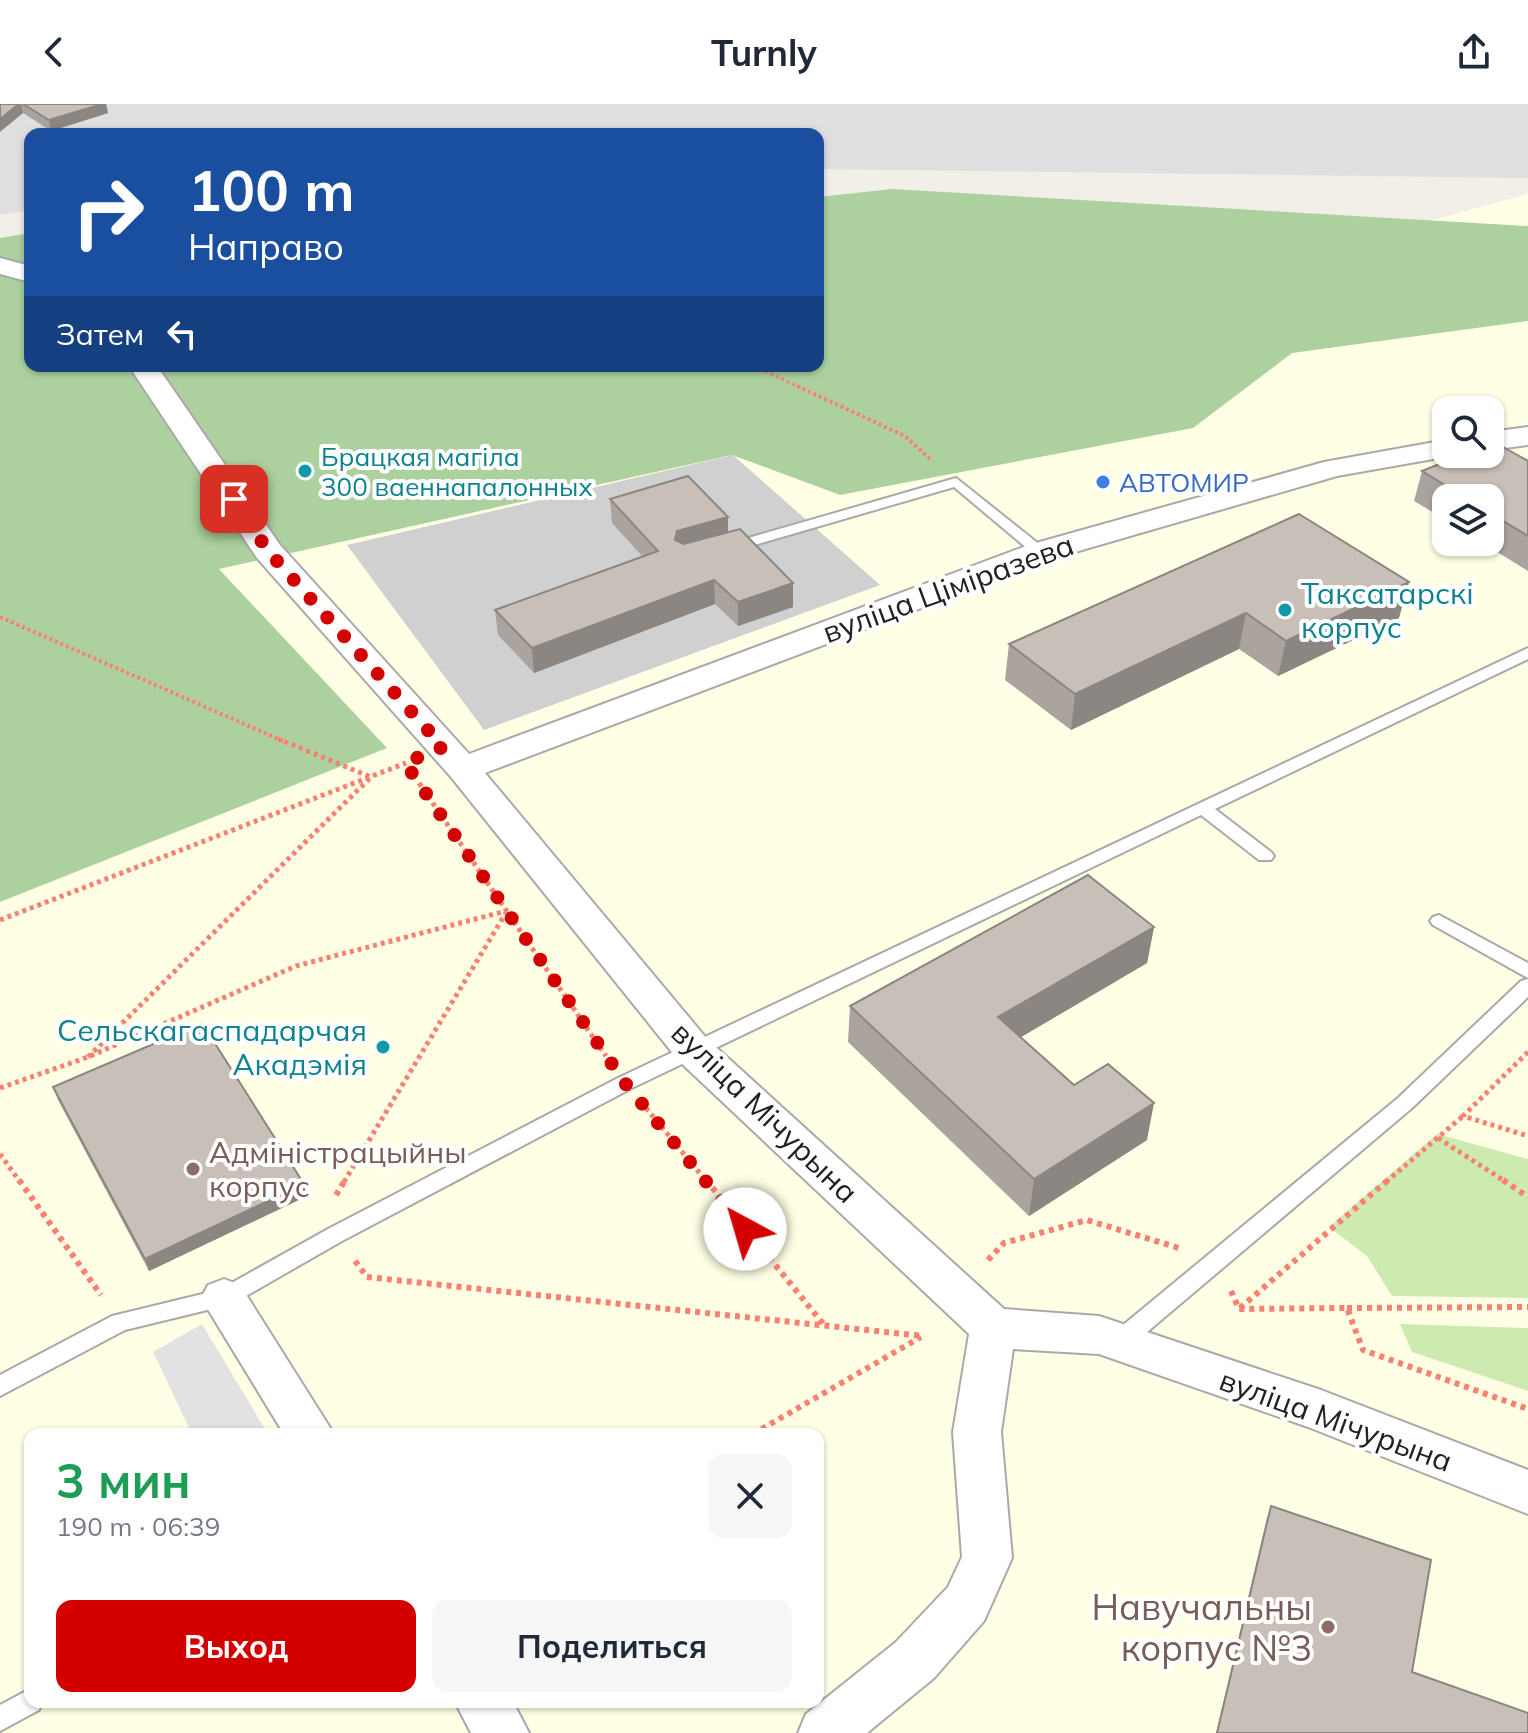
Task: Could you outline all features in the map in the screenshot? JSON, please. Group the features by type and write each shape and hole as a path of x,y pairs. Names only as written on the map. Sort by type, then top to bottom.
{"street":[{"path":"0,266 24,272"},
{"name":"вуліца Мічурына","path":"147,372 268,551 453,758 693,1050 993,1328 1099,1335 1321,1411 1528,1492"},
{"path":"1504,439 1528,436"},
{"name":"вуліца Ціміразева","path":"453,758 1040,552 1334,468 1432,451"},
{"path":"224,1298 306,1428"},
{"path":"825,1733 915,1660 966,1604 987,1558 977,1432 993,1328"},
{"path":"486,1708 502,1733"}],"lane":[{"path":"712,553 956,482 1040,552"},
{"path":"0,1386 120,1322 224,1298 335,1235 625,1083 1528,653"},
{"path":"1203,808 1265,856"},
{"path":"1439,921 1528,971"},
{"path":"1119,1342 1405,1103 1528,986"},
{"path":"0,1719 24,1705"}],"path":[{"path":"767,372 905,436 956,482"},
{"path":"0,617 211,712 371,777"},
{"path":"0,920 405,763 453,758"},
{"path":"405,763 625,1083 825,1326"},
{"path":"88,1057 371,777"},
{"path":"0,1088 88,1057 296,966 507,911"},
{"path":"507,911 332,1201 335,1235 367,1277 923,1336"},
{"path":"1239,1309 1463,1116 1528,1052"},
{"path":"1463,1116 1528,1136"},
{"path":"1438,1138 1528,1197"},
{"path":"0,1154 120,1322"},
{"path":"763,1428 923,1336 1004,1243 1087,1220 1218,1261 1239,1309"},
{"path":"1239,1309 1528,1307"},
{"path":"1347,1308 1363,1350 1528,1409"}],"shaded area":[{"path":"0,104 1528,104 1528,178 824,169 824,128 24,128 24,211 0,215"},
{"path":"1528,194 1528,1733 0,1733 0,440 721,416"},
{"path":"733,455 880,585 484,730 347,545"},
{"path":"202,1324 264,1428 189,1428 153,1352"}],"green space":[{"path":"892,189 1528,226 1528,321 1292,353 1193,428 840,495 732,455 219,569 387,748 0,902 0,238 24,234 24,372 824,372 824,196"},
{"path":"1437,1134 1528,1159 1528,1298 1392,1296 1367,1256 1329,1227"},
{"path":"1400,1324 1528,1328 1528,1391 1412,1352"}],"building":[{"path":"0,104 19,104 0,119"},
{"path":"23,104 102,104 49,120"},
{"path":"1504,448 1528,461 1528,536 1504,521 1504,484 1443,484 1422,471 1432,467 1504,468"},
{"path":"688,476 728,517 677,531 675,540 684,544 740,529 793,583 738,602 714,580 532,648 495,610 658,551 610,499"},
{"path":"1299,514 1409,582 1286,641 1246,613 1075,694 1009,644"},
{"path":"1088,875 1154,927 998,1017 1074,1085 1108,1064 1154,1103 1034,1179 850,1006"},
{"name":"Адміністрацыйны корпус","path":"202,1023 304,1184 145,1259 53,1087"},
{"name":"Навучальны корпус №3","path":"1271,1506 1431,1560 1412,1672 1528,1713 1528,1733 1217,1733"}],"place":[{"name":"Брацкая магіла 300 ваеннапалонных","path":"305,471"},
{"name":"АВТОМИР","path":"1103,482"},
{"name":"Таксатарскі корпус","path":"1285,610"},
{"name":"Сельскагаспадарчая Акадэмія","path":"383,1047"},
{"name":"Адміністрацыйны корпус","path":"193,1169"},
{"name":"Навучальны корпус №3","path":"1328,1627"}],"route":[{"path":"234,499 268,551 443,747 405,763 625,1083 745,1229"}]}
